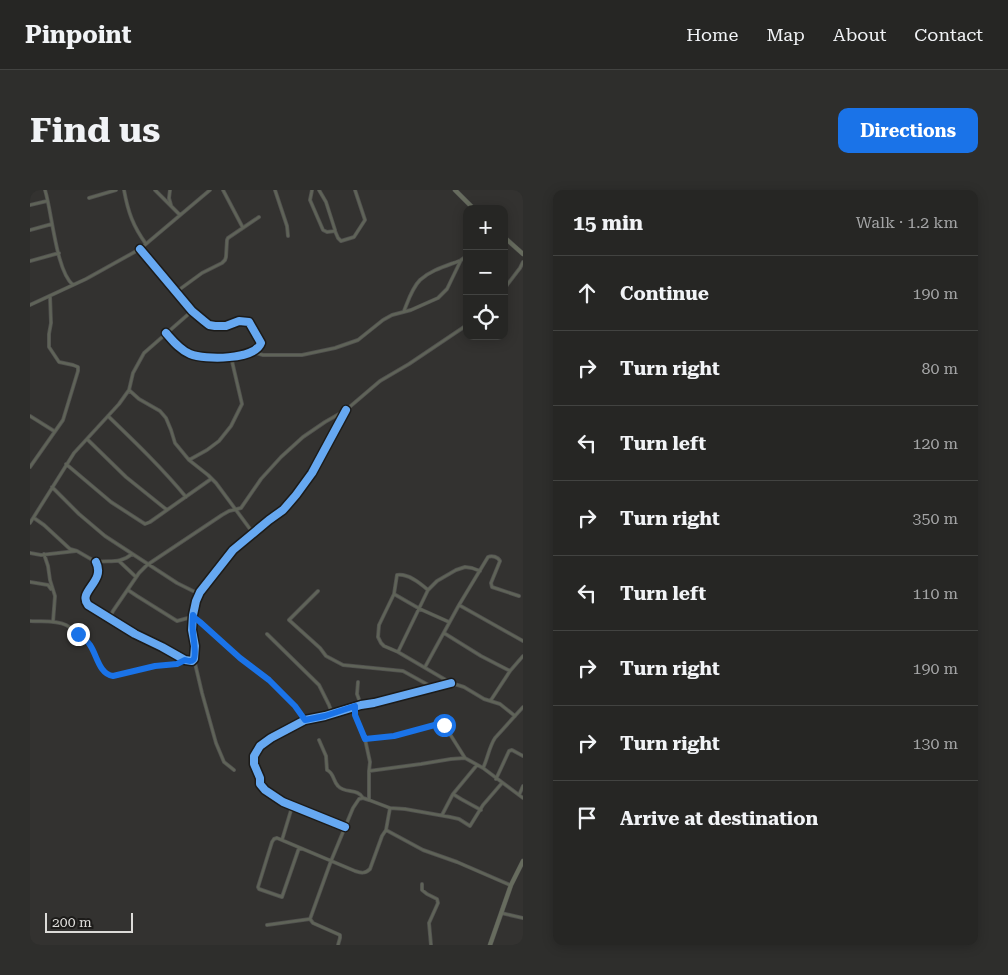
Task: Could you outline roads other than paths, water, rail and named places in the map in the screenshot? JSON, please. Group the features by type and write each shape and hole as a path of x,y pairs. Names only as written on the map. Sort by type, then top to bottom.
{"main road":[{"path":"455,190 470,205"},
{"path":"508,241 523,254"},
{"path":"490,945 511,885 523,861"}],"street":[{"path":"45,190 66,277 74,285"},
{"path":"89,198 116,190"},
{"path":"124,190 130,217 137,232 146,244"},
{"path":"155,190 180,215"},
{"path":"170,190 171,206"},
{"path":"30,305 74,285 140,249 210,190"},
{"path":"223,190 243,228"},
{"path":"275,190 288,236"},
{"path":"312,190 310,200 323,230 326,232 335,231"},
{"path":"319,190 326,202 339,240 354,237 365,220 355,190"},
{"path":"30,205 47,201"},
{"path":"176,292 202,273 222,263 226,257 227,240 259,218"},
{"path":"30,230 52,224"},
{"path":"140,249 192,311 209,325 226,326 240,321 249,322 262,343 260,347 252,352 231,357 206,357 182,350 166,333"},
{"path":"30,262 59,253"},
{"path":"403,313 410,296 420,280 437,268 463,258"},
{"path":"252,352 263,355 302,355 335,348 358,340 392,315 403,313 438,298 447,289 460,260"},
{"path":"508,284 523,262"},
{"path":"30,467 63,420 78,371 78,367 58,362 49,347 51,323 50,296"},
{"path":"30,523 74,453 119,404 129,390 133,373 144,353 192,311"},
{"path":"109,619 113,610 147,565 222,515 241,508 261,479 303,437 346,410 380,381 409,364 463,327"},
{"path":"189,460 219,441 231,426 242,404 231,357"},
{"path":"129,390 139,400 160,411 166,418 175,443 189,460 212,479 253,534"},
{"path":"234,770 224,762 216,743 194,658 195,646 192,630 196,600 205,585 233,550 283,510 296,495 312,473 346,410"},
{"path":"30,416 55,432"},
{"path":"108,416 166,473 186,498"},
{"path":"87,439 126,477 168,510"},
{"path":"66,464 111,502 145,524 212,479"},
{"path":"52,487 105,536 177,584 199,594"},
{"path":"34,518 70,549 96,562 119,561 126,559 132,554"},
{"path":"30,553 44,554 77,551"},
{"path":"44,554 55,596 53,622"},
{"path":"425,667 488,557 492,556 499,559 499,564 491,583 492,587 518,596"},
{"path":"119,561 136,578"},
{"path":"96,562 98,567 96,580 85,596 85,601 88,605 135,634 185,660 190,662 194,658"},
{"path":"398,652 428,590 437,581 465,567 480,571"},
{"path":"428,590 407,576 399,574 396,577 394,594 379,625 378,637 384,646 484,699 500,704 515,716"},
{"path":"30,582 48,584 53,591"},
{"path":"128,590 177,621 193,615"},
{"path":"318,591 289,620 320,648 326,656 343,666 404,671 433,687"},
{"path":"394,594 420,609 450,622"},
{"path":"459,605 523,641"},
{"path":"193,615 240,658 269,680 295,706 305,720"},
{"path":"30,621 64,624 85,638 103,671 109,675 113,676 155,666 177,664 185,660"},
{"path":"444,633 510,671"},
{"path":"267,634 319,685 332,713"},
{"path":"491,700 510,671 523,656"},
{"path":"358,682 357,694 361,705"},
{"path":"345,828 282,802 265,790 260,784 260,778 254,764 254,756 260,746 305,720 451,682"},
{"path":"355,706 355,715 365,739 370,762 370,800"},
{"path":"482,768 488,759 492,743 523,707"},
{"path":"365,739 394,736 442,723 465,758 523,798"},
{"path":"319,740 326,756 328,770 333,774 338,786 360,793 362,798"},
{"path":"496,779 510,751 512,750 523,756"},
{"path":"369,771 465,758"},
{"path":"442,815 453,794 477,765"},
{"path":"310,919 352,808 359,799 370,800 390,808 442,815 458,819 470,826 502,783"},
{"path":"519,795 523,786"},
{"path":"453,794 481,810"},
{"path":"282,840 292,806"},
{"path":"299,848 282,897 258,887 272,842 277,838 354,871 366,872 370,869 386,830 390,808"},
{"path":"386,830 423,850 511,885"},
{"path":"422,884 422,890 437,899 438,903 429,923 431,945"},
{"path":"501,913 523,918"},
{"path":"268,925 310,919"},
{"path":"310,919 313,924 340,935 338,945"}]}
